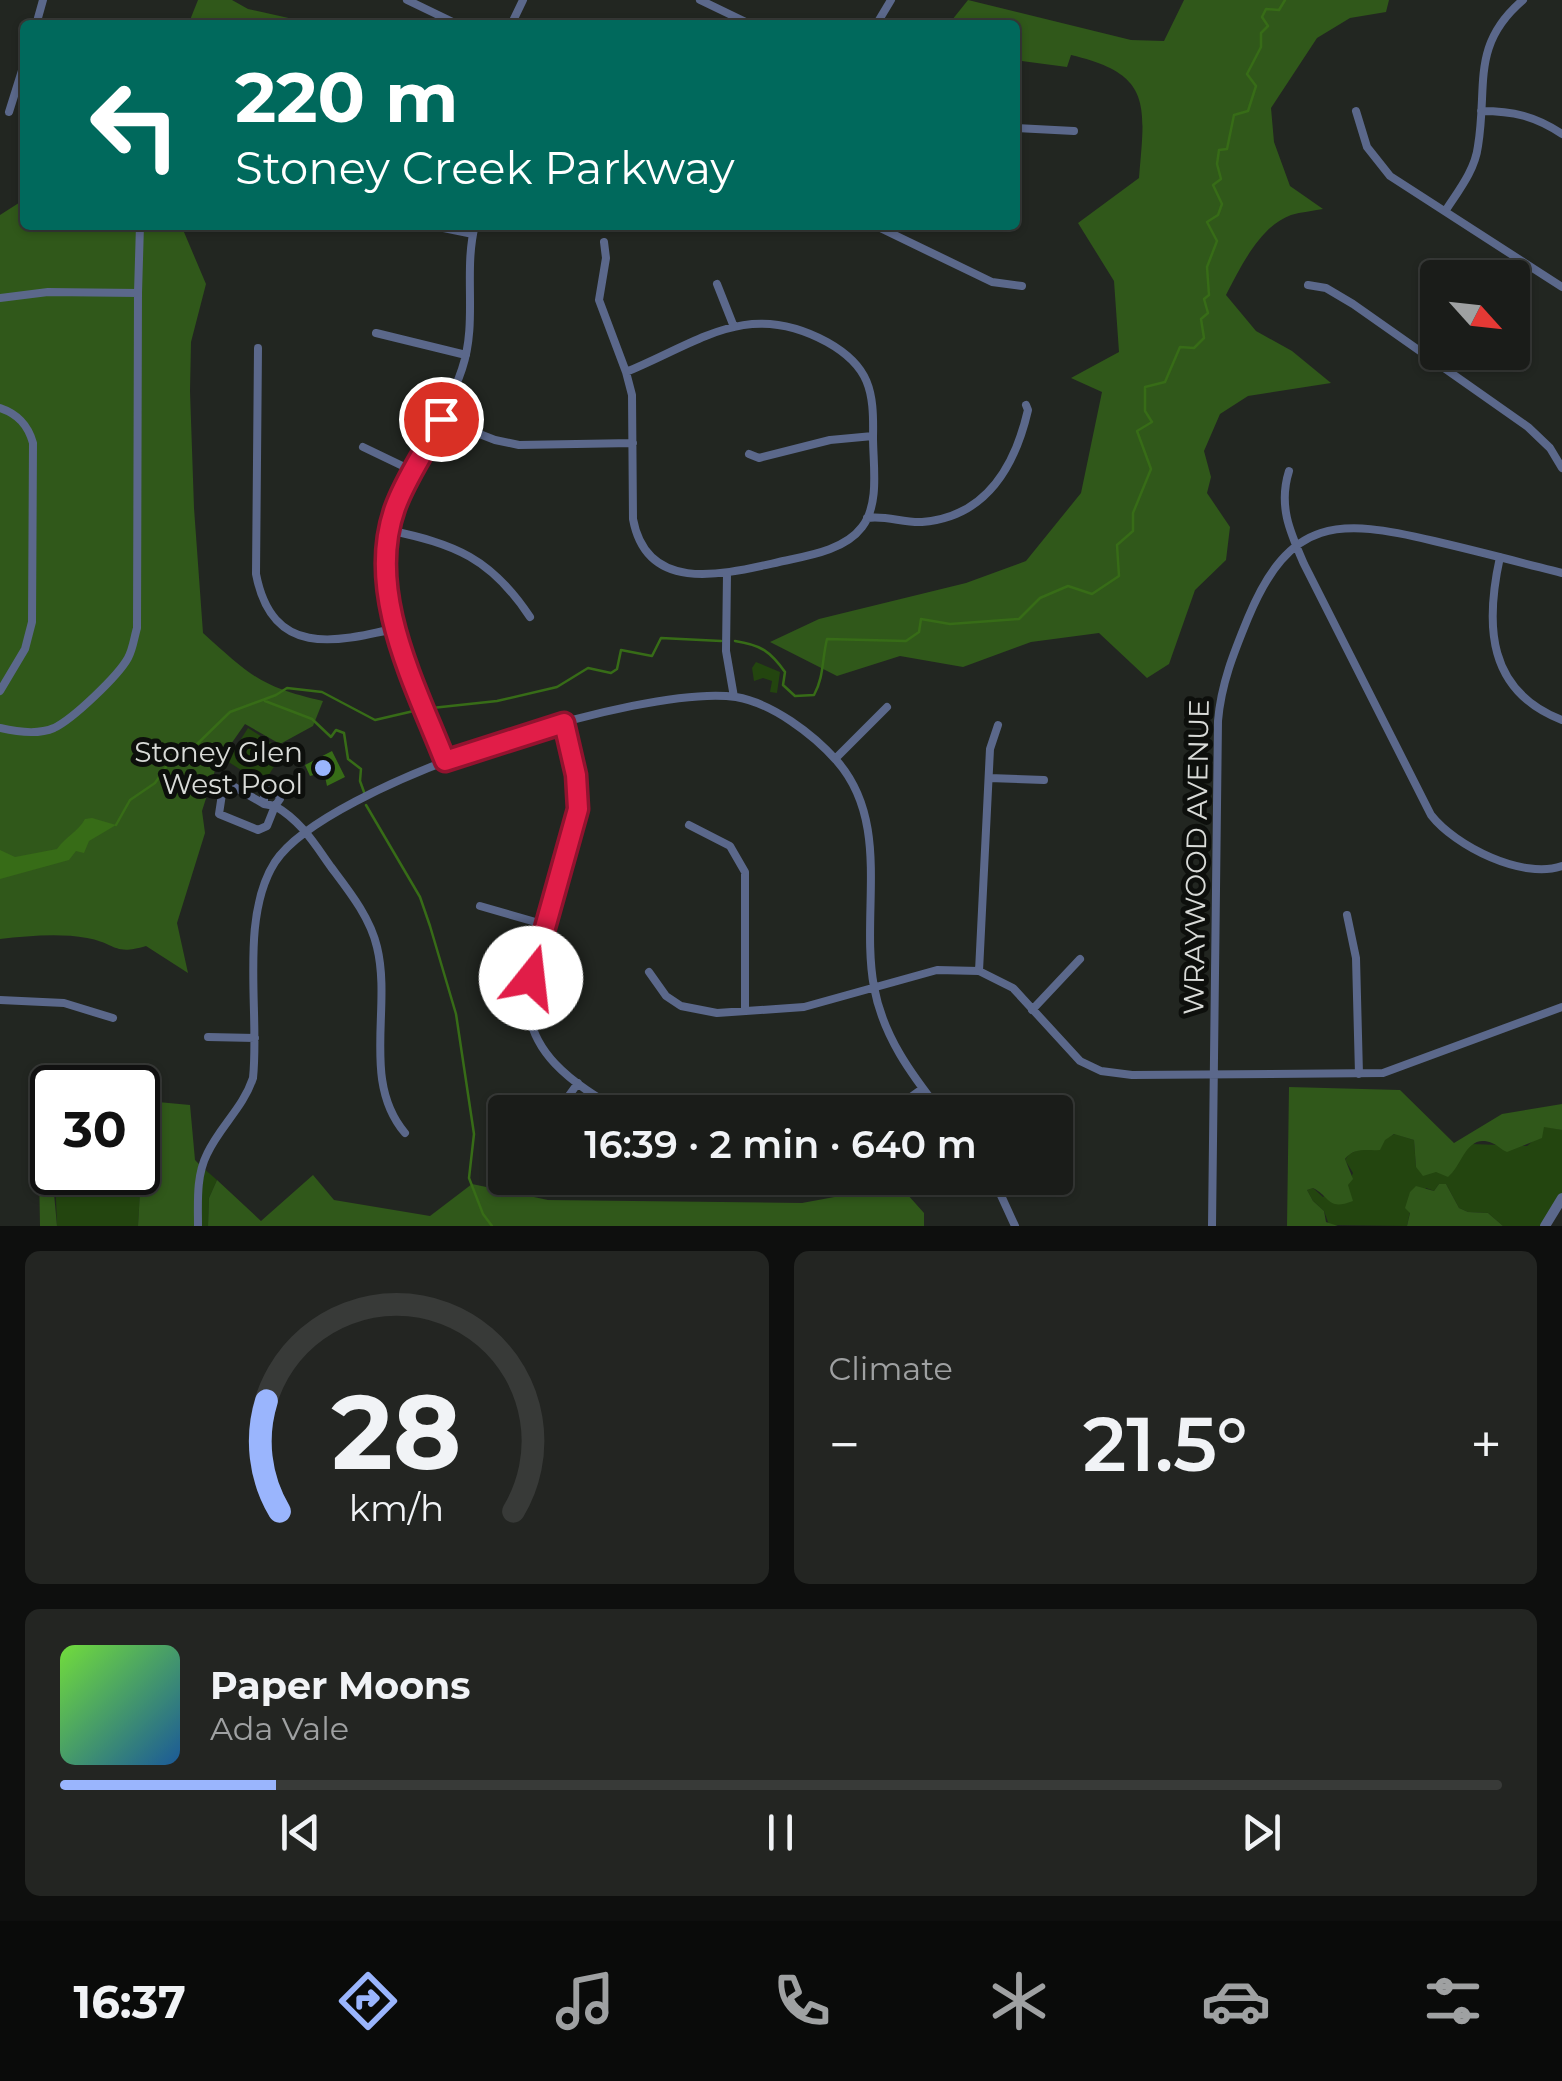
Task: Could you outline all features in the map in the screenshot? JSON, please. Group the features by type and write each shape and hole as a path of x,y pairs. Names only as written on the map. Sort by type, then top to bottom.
{"street":[{"path":"407,0 449,20"},
{"path":"700,0 742,20"},
{"path":"1446,210 1475,159 1488,44 1502,20 1523,0"},
{"path":"10,112 20,77"},
{"path":"1356,111 1366,146 1381,168 1402,186 1446,210 1562,287"},
{"path":"1481,112 1517,113 1544,122 1562,134"},
{"path":"1020,128 1074,131"},
{"path":"0,728 35,732 52,729 65,721 115,674 134,643 140,230"},
{"path":"445,761 397,628 385,578 388,530 441,419 466,355 474,230"},
{"path":"884,230 992,282 1022,286"},
{"path":"604,242 606,258 599,300 632,395 633,519 636,535 646,552 679,572 727,574 834,547 857,533 867,518 872,500 871,391 863,372 845,352 804,330 781,323 752,322 626,372"},
{"path":"717,284 734,327"},
{"path":"1308,285 1326,288 1392,330 1528,427 1559,452 1562,468"},
{"path":"0,298 48,292 138,293"},
{"path":"376,333 466,355"},
{"path":"258,348 256,574 263,599 282,625 306,638 343,641 397,628"},
{"path":"867,518 936,520 972,506 993,488 1011,463 1022,436 1026,405"},
{"path":"0,408 19,418 33,443 32,622 25,649 0,691"},
{"path":"441,419 518,445 633,444"},
{"path":"748,454 759,458 830,440 874,436"},
{"path":"363,447 413,471"},
{"path":"1289,471 1284,506 1296,546 1439,826 1460,843 1486,856 1550,870 1562,866"},
{"name":"WRAYWOOD AVENUE","path":"1212,1226 1218,728 1222,692 1232,657 1261,588 1275,566 1296,546 1328,530 1369,526 1562,571"},
{"path":"388,530 439,542 480,561 504,581 530,616"},
{"path":"1500,557 1490,610 1496,654 1520,693 1562,720"},
{"path":"727,574 726,651 734,696"},
{"path":"198,1226 202,1167 249,1091 261,892 282,852 331,816 445,761 564,723 669,698 734,696 772,710 814,739 855,787 867,819 874,987 889,1034 927,1095"},
{"path":"835,759 886,707"},
{"path":"564,723 576,775 578,809 528,990 527,1013 542,1052 596,1095"},
{"path":"979,970 991,740 998,725"},
{"path":"989,778 1044,780"},
{"path":"269,805 267,826 258,830 220,814 224,781 296,818 364,915 376,942 382,979 383,1091 392,1117 405,1133"},
{"path":"690,825 730,846 745,872 745,1012"},
{"path":"480,906 546,926"},
{"path":"1347,915 1356,958 1359,1074"},
{"path":"1032,1010 1080,959"},
{"path":"649,972 666,996 681,1006 703,1012 745,1012 804,1007 937,970 979,970 1005,982 1069,1052 1093,1068 1132,1075 1359,1074 1398,1070 1562,1007"},
{"path":"0,1000 64,1003 113,1018"},
{"path":"208,1037 255,1038"},
{"path":"569,1095 578,1083"},
{"path":"914,1095 922,1089"},
{"path":"1000,1195 1016,1226"},
{"path":"1545,1226 1562,1198"}],"shaded area":[{"path":"198,0 232,0 248,9 298,20 190,20"},
{"path":"968,0 1131,40 1164,41 1184,0 1389,0 1386,12 1350,18 1317,38 1271,108 1274,142 1290,186 1323,209 1291,215 1270,228 1252,249 1226,295 1256,331 1292,351 1331,383 1248,396 1220,414 1204,451 1211,477 1207,493 1230,527 1226,560 1195,590 1169,664 1147,678 1099,633 1031,642 963,667 900,656 837,676 770,642 819,619 966,583 1026,561 1081,493 1102,392 1071,378 1119,352 1114,281 1078,223 1139,178 1142,112 1138,96 1117,72 1098,63 1071,55 1067,67 1020,61 1020,20 952,20"},
{"path":"20,202 20,230 183,230 206,284 191,342 190,391 203,633 257,678 323,701 313,726 280,744 245,724 217,764 202,811 205,833 177,923 188,973 146,946 120,949 97,940 66,936 0,939 0,215"},
{"path":"756,662 780,672 777,693 770,692 772,681 754,681 752,668"},
{"path":"248,728 284,751 263,784 227,761"},
{"name":"Stoney Glen West Pool","path":"332,751 345,777 327,786 324,772 310,776 305,765"},
{"path":"85,819 116,825 89,841 84,853 76,851 69,860 0,879 0,850 15,857 57,849"},
{"path":"1289,1087 1400,1090 1454,1143 1502,1114 1562,1104 1562,1130 1544,1127 1542,1138 1507,1152 1492,1143 1476,1142 1448,1177 1436,1172 1423,1176 1416,1167 1414,1140 1394,1134 1380,1150 1357,1151 1345,1159 1353,1179 1348,1185 1353,1201 1334,1204 1313,1188 1307,1190 1324,1211 1326,1222 1338,1226 1287,1226"},
{"path":"160,1102 190,1105 195,1160 202,1167 198,1226 138,1226 140,1195 160,1195"},
{"path":"1543,1126 1562,1130 1562,1201 1545,1226 1503,1226 1488,1213 1468,1212 1459,1208 1446,1184 1439,1184 1434,1191 1426,1188 1410,1212 1407,1226 1329,1225 1324,1211 1307,1190 1313,1188 1323,1197 1348,1184 1353,1173 1345,1160 1349,1154 1395,1134 1414,1140 1416,1167 1472,1144 1527,1146 1542,1133"},
{"path":"202,1167 217,1180 209,1198 208,1226 198,1226"},
{"path":"313,1175 334,1200 430,1216 472,1184 488,1187 488,1195 524,1195 548,1200 802,1203 845,1195 908,1195 924,1213 924,1226 208,1226 209,1198 217,1180 261,1221"},
{"path":"1439,1184 1446,1184 1459,1208 1488,1213 1503,1226 1407,1226 1410,1213 1405,1208 1410,1192 1416,1186 1434,1191"},
{"path":"39,1195 54,1195 57,1226 40,1226"},
{"path":"56,1195 140,1195 138,1226 57,1226"}],"waterway":[{"path":"735,641 769,654 785,672 783,685 795,696 814,695 827,639 906,641 919,632 921,619 950,624 1019,619 1040,598 1068,586 1092,594 1119,576 1117,545 1133,531 1133,513 1151,469 1137,431 1152,422 1145,411 1145,387 1165,382 1180,347 1194,348 1204,338 1201,319 1208,313 1204,299 1209,295 1207,267 1217,241 1207,222 1218,215 1222,204 1213,185 1221,179 1219,150 1227,149 1234,115 1248,111 1256,86 1247,74 1261,47 1261,33 1268,26 1262,17 1266,9 1279,10 1285,0"},
{"path":"432,708 497,701 557,687 588,668 611,673 617,669 621,650 652,656 661,638 721,641"},
{"path":"116,825 130,800 155,783 171,760 191,750 230,712 287,688 322,692 375,720 418,710"},
{"path":"265,701 312,719 331,737 336,730 344,733 348,759 361,769 364,792"},
{"path":"366,805 420,897 430,926 456,1014 474,1134 469,1178 492,1226"}],"place":[{"name":"Stoney Glen West Pool","path":"323,768"}],"route":[{"path":"441,419 395,507 386,544 385,578 411,672 445,761 564,723 576,775 578,809 531,978"}]}
